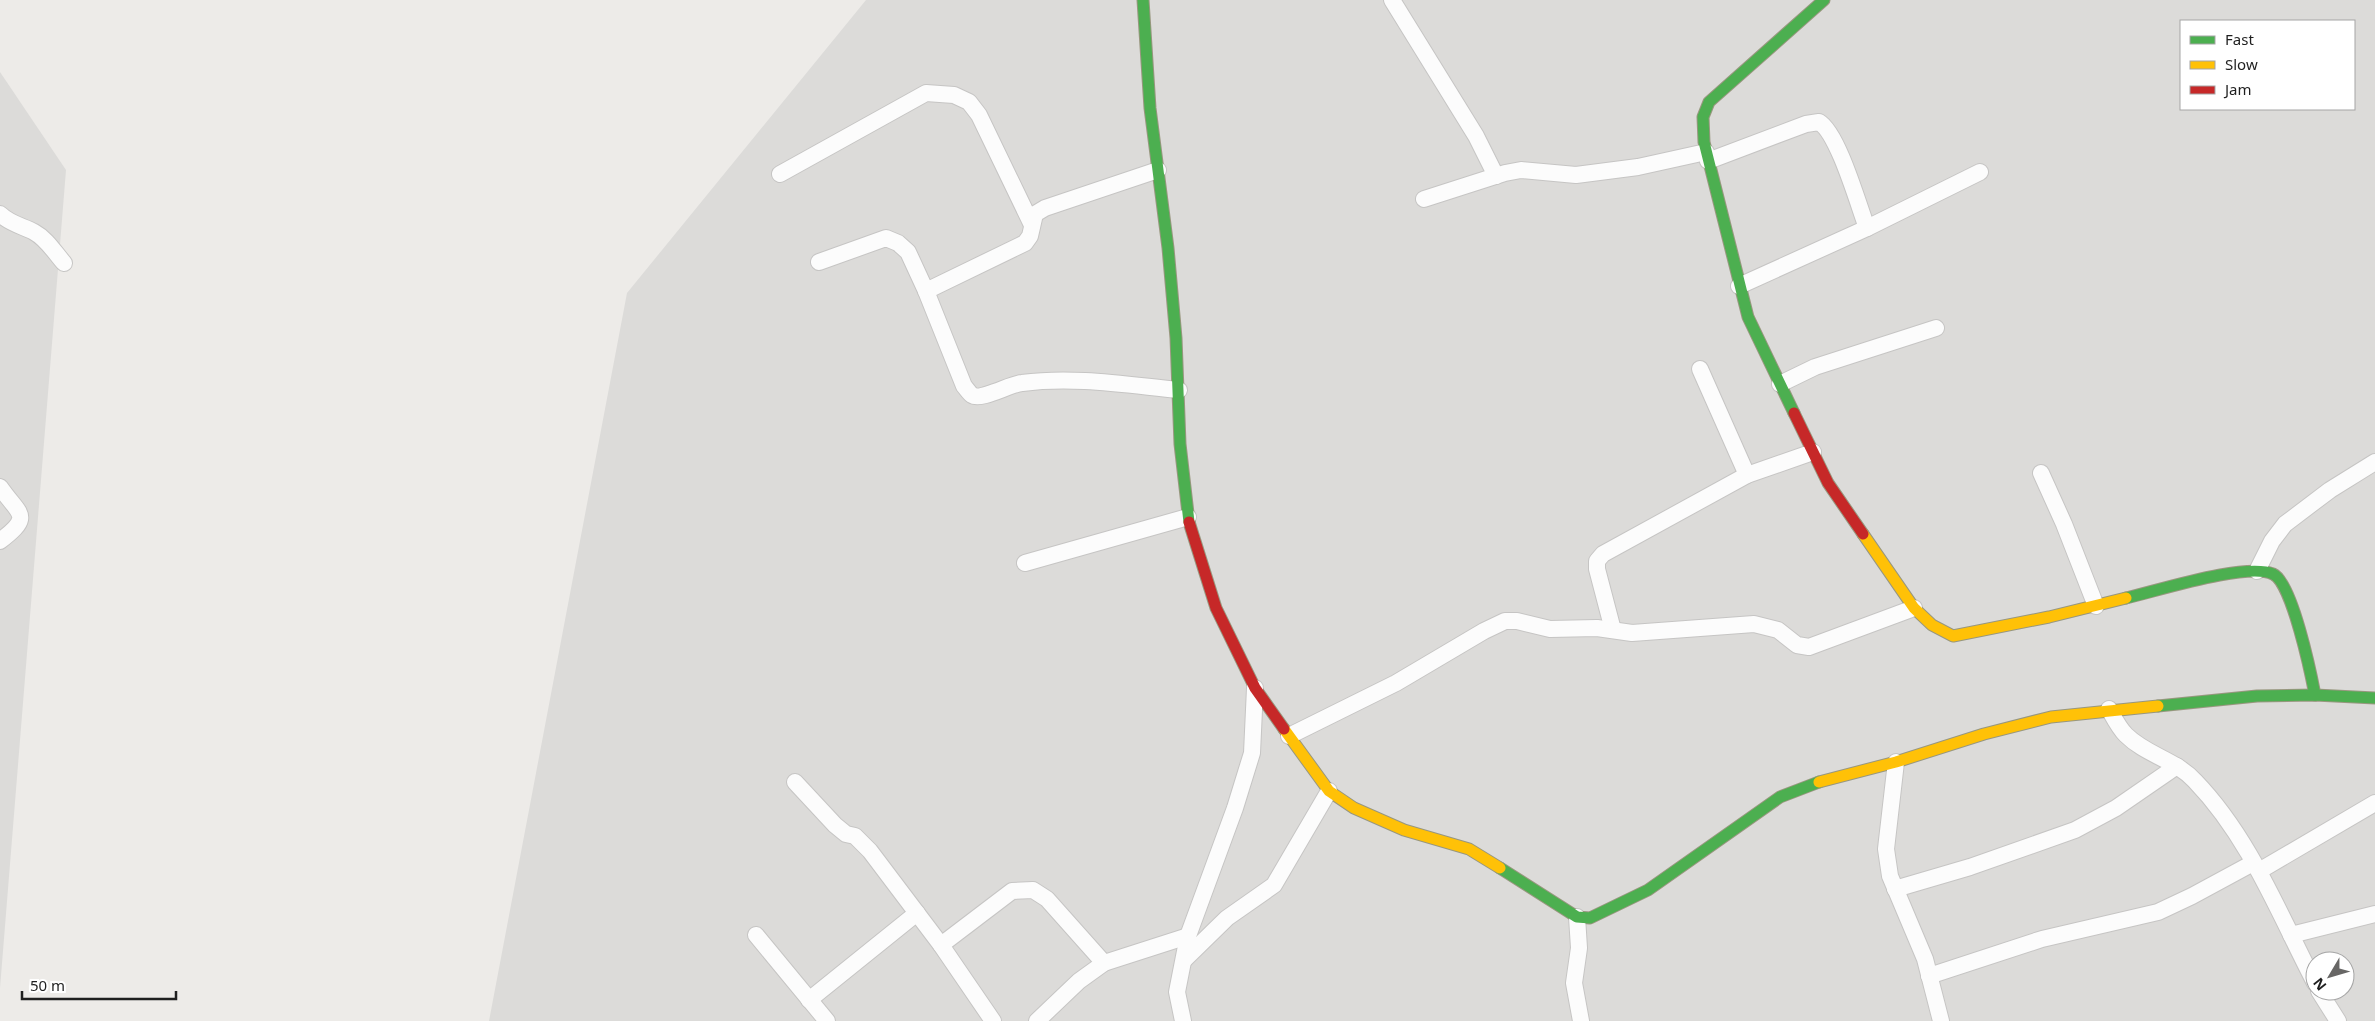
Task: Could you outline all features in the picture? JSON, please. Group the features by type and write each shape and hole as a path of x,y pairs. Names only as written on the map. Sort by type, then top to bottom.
{"street":[{"path":"1143,0 1150,108 1168,248 1179,390 1180,444 1188,517 1216,608 1255,688 1329,791 1354,808 1404,830 1469,849 1577,916 1590,918 1648,890 1780,797 1825,780 1896,762 1984,734 2051,717 2257,696 2315,695 2375,698"},
{"path":"1392,0 1476,136 1496,176"},
{"path":"1824,0 1709,102 1703,117 1707,156 1748,317 1828,483 1914,608 1932,625 1953,636 2096,606 2223,575 2257,571 2274,574 2283,584 2307,652 2315,695"},
{"path":"780,174 926,93 954,95 969,102 979,115 1032,225"},
{"path":"1424,199 1521,170 1576,175 1707,156 1806,124 1819,122 1827,126 1836,143 1867,228"},
{"path":"926,291 1019,247 1030,236 1034,214 1044,208 1158,170"},
{"path":"1740,286 1867,228 1980,172"},
{"path":"0,214 17,226 35,232 47,242 64,263"},
{"path":"819,262 886,238 898,243 908,252 926,291 964,386 972,395 981,396 1014,384 1045,380 1093,381 1179,390"},
{"path":"1780,384 1815,367 1936,328"},
{"path":"1700,369 1746,475"},
{"path":"1613,630 1597,569 1597,560 1603,554 1746,475 1813,452"},
{"path":"2257,571 2272,542 2285,524 2330,490 2375,462"},
{"path":"2041,473 2064,524 2096,606"},
{"path":"0,487 15,505 21,520 16,529 0,541"},
{"path":"1025,563 1188,517"},
{"path":"1290,736 1396,683 1484,630 1505,621 1517,621 1550,629 1652,632 1754,624 1778,630 1797,645 1808,647 1914,608"},
{"path":"1183,1021 1177,992 1188,936 1235,808 1252,753 1255,688"},
{"path":"2110,710 2126,735 2137,744 2177,766 2195,780 2218,809 2256,867 2305,963"},
{"path":"1896,762 1886,849 1890,876 1925,959 1941,1021"},
{"path":"1895,889 1970,867 2075,830 2116,808 2177,766"},
{"path":"795,782 835,825 846,834 855,836 870,851 941,945 993,1021"},
{"path":"1184,960 1227,918 1274,885 1329,791"},
{"path":"1929,976 2042,939 2158,912 2256,867 2375,803"},
{"path":"941,945 1012,891 1034,890 1048,899 1104,963"},
{"path":"809,1000 917,913"},
{"path":"2291,935 2375,914"},
{"path":"1577,916 1579,948 1574,983 1581,1021"},
{"path":"756,935 827,1021"},
{"path":"1037,1021 1079,981 1104,963 1188,936"},
{"path":"2325,1001 2338,1021"}],"shaded area":[{"path":"866,0 2375,0 2375,1021 489,1021 627,293"},
{"path":"0,72 66,170 0,988"}],"traffic: fast":[{"path":"1143,0 1150,108 1168,248 1176,338 1180,444 1189,522"},
{"path":"1794,413 1748,317 1704,142 1703,117 1709,102 1824,0"},
{"path":"2126,598 2223,574 2260,571 2273,574 2280,581 2294,610 2315,695"},
{"path":"2158,706 2257,696 2315,695 2375,698"},
{"path":"1500,868 1577,917 1590,918 1648,890 1780,797 1819,782"}],"traffic: slow":[{"path":"1863,534 1914,608 1932,625 1953,636 2049,617 2126,598"},
{"path":"1819,782 1896,762 1984,734 2051,717 2158,706"},
{"path":"1284,729 1329,791 1354,808 1404,830 1469,849 1500,868"}],"traffic: jam":[{"path":"1794,413 1828,483 1863,534"},
{"path":"1189,522 1216,608 1255,688 1284,729"}]}
